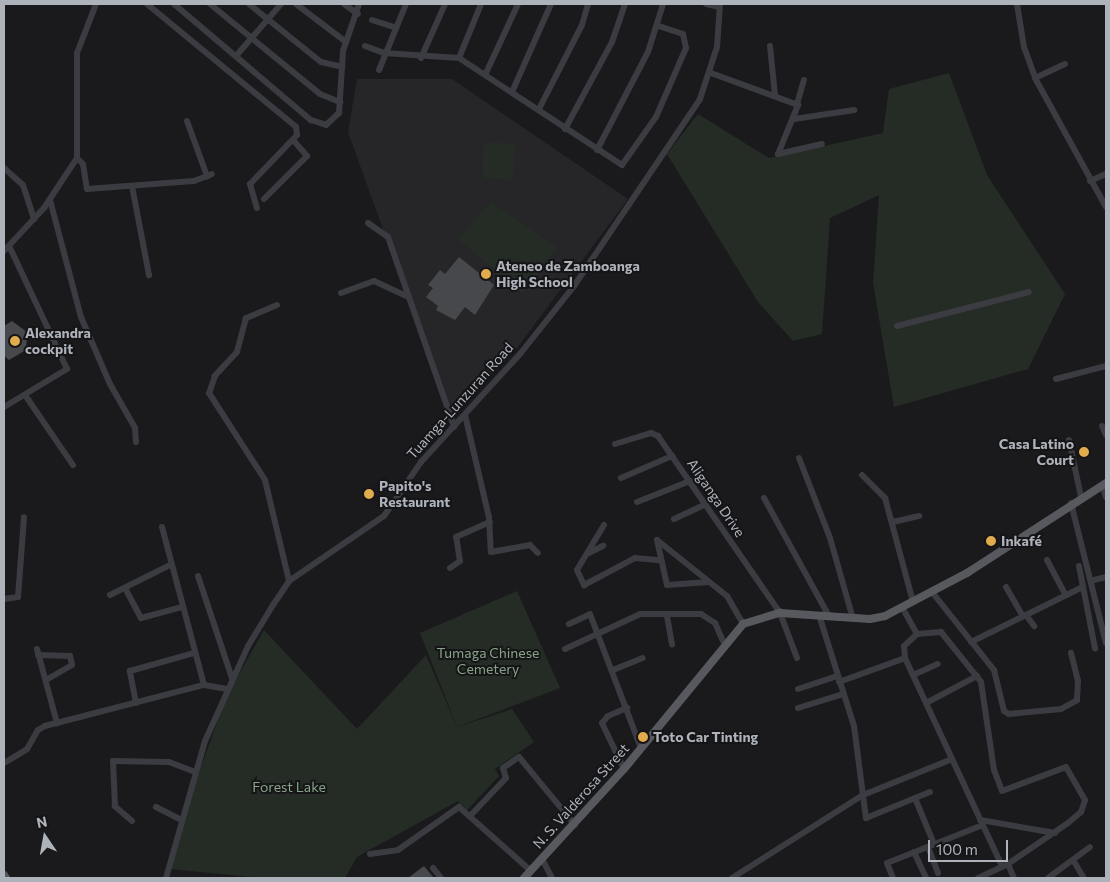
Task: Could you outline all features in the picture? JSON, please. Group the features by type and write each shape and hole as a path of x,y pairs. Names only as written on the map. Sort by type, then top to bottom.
{"main road":[{"name":"N. S. Valderosa Street","path":"524,878 575,825 624,769 724,644 743,624 780,612 854,618 886,616 932,592 1104,484"}],"street":[{"path":"4,251 50,200 77,158 77,52 96,4"},
{"path":"148,4 296,127 297,135 293,140 250,184 257,208"},
{"path":"174,4 320,125 335,121 340,102 346,42 358,14 359,4"},
{"path":"210,4 320,94 340,102"},
{"path":"248,4 322,62 342,67"},
{"path":"236,56 281,4"},
{"path":"344,4 358,14"},
{"path":"379,70 404,4"},
{"path":"421,58 445,4"},
{"path":"459,58 481,4"},
{"path":"486,73 518,4"},
{"path":"512,92 552,4"},
{"path":"539,110 582,25 588,4"},
{"path":"565,129 612,42 625,4"},
{"path":"597,150 658,26 663,4"},
{"path":"706,4 719,5"},
{"path":"1017,4 1024,46 1035,78 1106,207"},
{"path":"300,5 346,42"},
{"name":"Tuamga-Lunzuran Road","path":"166,876 180,819 195,772 226,689 290,581 374,527 399,490 574,286 700,99 710,73 719,5"},
{"path":"372,20 396,28"},
{"path":"365,46 384,53 421,58 459,58 486,73 619,165 624,163 656,117 687,43 683,34 658,26"},
{"path":"770,46 775,95"},
{"path":"1035,78 1066,64"},
{"path":"710,73 798,104"},
{"path":"804,80 794,119 777,153 822,144"},
{"path":"794,119 854,110"},
{"path":"77,158 83,164 86,189 194,182 210,175 187,121"},
{"path":"264,199 306,156 293,140"},
{"path":"4,168 23,185 34,219"},
{"path":"1090,181 1106,174"},
{"path":"132,186 149,275"},
{"path":"50,200 81,317 110,384 135,428 136,442"},
{"path":"368,223 388,237 454,427"},
{"path":"4,407 67,369 9,246"},
{"path":"341,293 374,281 408,297"},
{"path":"897,326 1029,292"},
{"path":"277,305 246,318 237,352 215,376 209,393 265,480 290,581"},
{"path":"1056,378 1106,366"},
{"path":"25,395 73,465"},
{"path":"465,415 490,522 493,554 530,544 538,554"},
{"path":"1102,426 1106,435"},
{"name":"Aliganga Drive","path":"615,444 653,433 690,481 704,505 780,612 797,658"},
{"path":"1069,440 1081,497"},
{"path":"621,478 672,456"},
{"path":"799,458 830,538 854,618"},
{"path":"862,476 885,498 913,602"},
{"path":"637,502 690,481"},
{"path":"1104,484 1106,497"},
{"path":"764,498 829,616"},
{"path":"1071,503 1094,580 1106,643"},
{"path":"674,519 704,505"},
{"path":"893,522 919,516"},
{"path":"4,599 18,597 24,517"},
{"path":"450,568 460,561 456,537 490,522"},
{"path":"604,525 577,570 584,585 635,558 660,560"},
{"path":"162,527 204,685"},
{"path":"709,582 667,584 660,560 658,539 727,596 743,624"},
{"path":"588,553 603,546"},
{"path":"1047,560 1066,595"},
{"path":"110,595 172,564"},
{"path":"1080,566 1095,648"},
{"path":"198,576 232,678"},
{"path":"1094,580 1106,577"},
{"path":"1006,587 1024,616 1034,626"},
{"path":"971,642 1083,587"},
{"path":"125,588 141,618 182,607"},
{"path":"932,592 996,674 1001,702 1009,714 1061,709 1077,700 1078,681 1071,653"},
{"path":"902,607 917,634"},
{"path":"569,624 590,614 613,670 641,748"},
{"path":"565,649 634,615 706,617 715,624 724,644"},
{"path":"819,615 860,755 867,818 930,792"},
{"path":"667,616 672,645"},
{"path":"978,878 1005,865 1055,833 1081,812 1083,794 1066,767 1002,791 994,770 983,688 977,676 941,632 917,634 904,646 905,658 982,823 1005,865 1014,878"},
{"path":"46,680 72,666 70,656 38,652 57,723"},
{"path":"136,703 130,671 194,653"},
{"path":"613,670 643,658"},
{"path":"798,689 838,679 905,658"},
{"path":"913,675 938,664"},
{"path":"926,703 977,676"},
{"path":"4,763 33,744 38,730 57,723 204,685 226,689"},
{"path":"798,708 843,694"},
{"path":"624,769 602,724 608,716 627,708"},
{"path":"470,816 506,778 503,768 519,757 575,825"},
{"path":"732,878 863,795 952,758"},
{"path":"132,821 115,806 113,761 169,762 195,772"},
{"path":"915,798 938,873"},
{"path":"156,807 180,819"},
{"path":"370,854 398,850 457,807 470,816 531,871"},
{"path":"893,878 887,863 982,823 1055,833"},
{"path":"1049,878 1090,847"},
{"path":"914,852 926,878"},
{"path":"542,858 552,878"},
{"path":"1073,860 1084,878"},
{"path":"433,868 441,878"},
{"path":"159,878 166,876"}],"shaded area":[{"name":"Ateneo de Zamboanga High School","path":"357,79 452,79 628,199 517,348 451,418 348,132"}],"green space":[{"path":"949,73 987,175 1065,294 1028,369 894,407 873,283 879,195 830,218 822,334 793,341 758,302 667,154 698,114 769,158 883,133 889,89"},
{"path":"484,142 515,144 513,180 482,178"},
{"path":"491,202 557,247 522,293 458,239"},
{"name":"Tumaga Chinese Cemetery","path":"517,591 560,688 457,727 420,633"},
{"name":"Forest Lake","path":"264,630 357,729 426,655 457,727 512,709 534,742 495,769 499,776 467,810 458,801 357,857 345,878 261,878 170,869 184,814 227,695"}],"building":[{"name":"Ateneo de Zamboanga High School","path":"459,257 494,285 475,315 465,307 455,320 436,310 438,306 426,297 433,288 428,285 440,270 445,274"},
{"name":"Alexandra cockpit","path":"12,321 27,332 26,350 9,360 4,356 4,326"},
{"path":"424,866 434,878 408,878"}],"place":[{"name":"Ateneo de Zamboanga High School","path":"486,274"},
{"name":"Alexandra cockpit","path":"15,341"},
{"name":"Casa Latino Court","path":"1084,452"},
{"name":"Papito's Restaurant","path":"369,494"},
{"name":"Inkafé","path":"991,541"},
{"name":"Toto Car Tinting","path":"643,737"}]}
